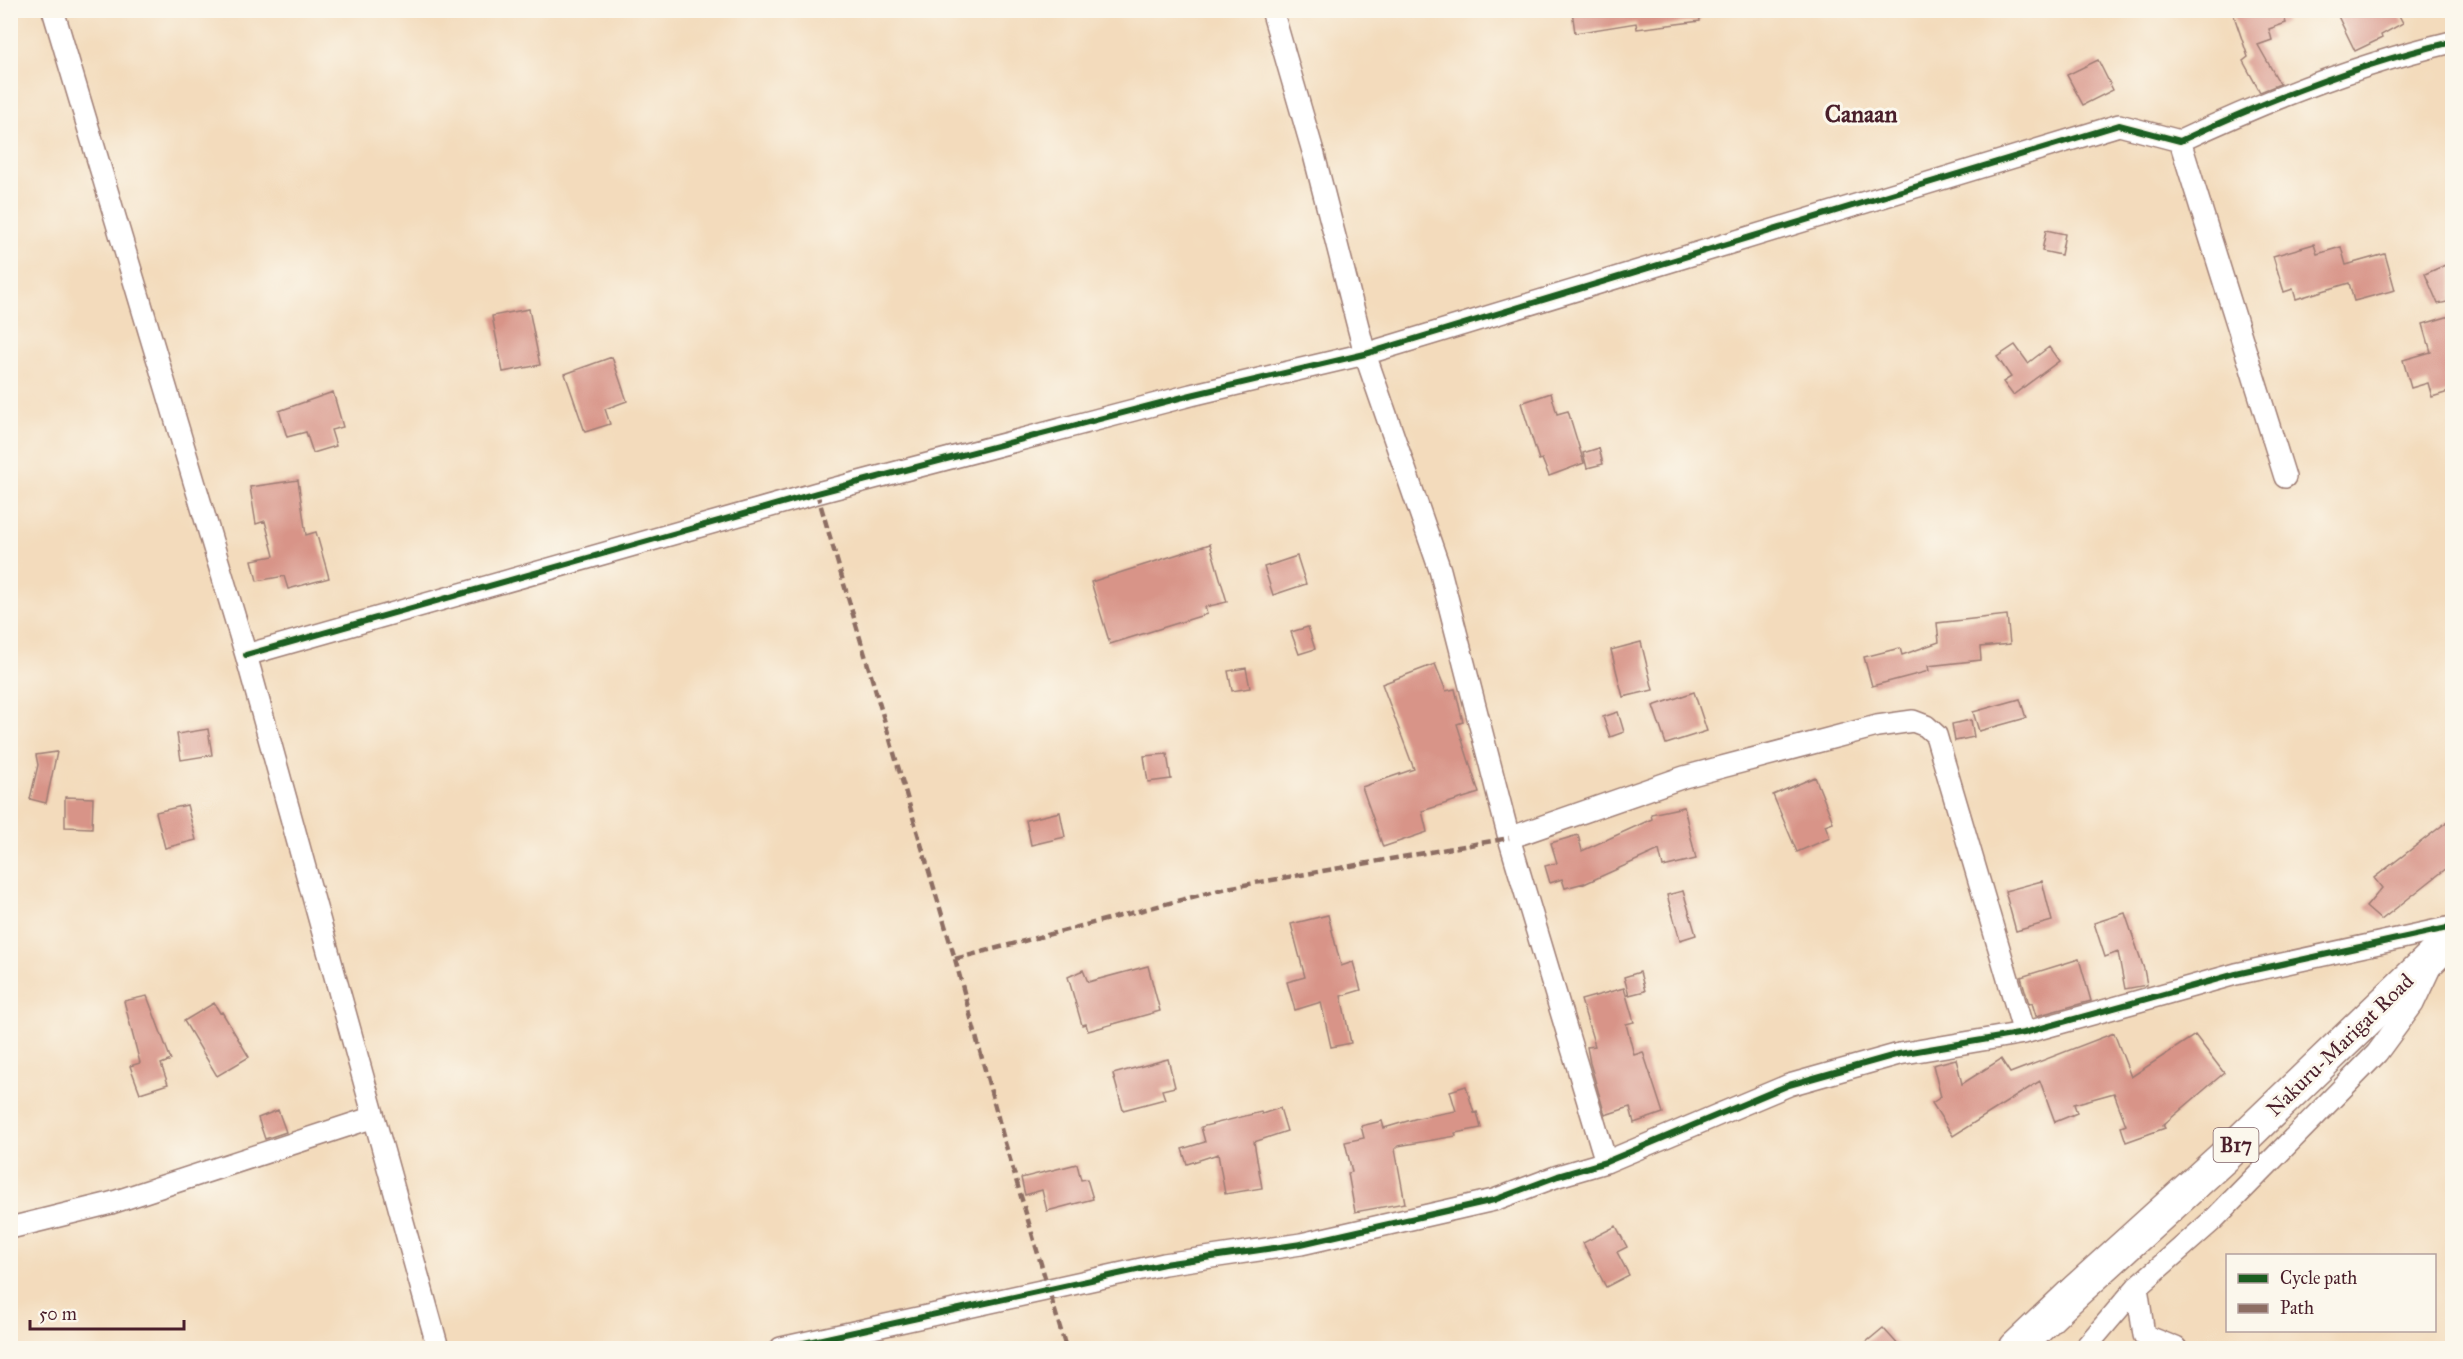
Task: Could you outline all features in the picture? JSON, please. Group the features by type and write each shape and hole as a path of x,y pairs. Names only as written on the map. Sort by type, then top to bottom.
{"main road":[{"name":"Nakuru-Marigat Road","path":"2016,1348 2226,1155 2448,938"}],"street":[{"path":"53,10 246,655 438,1348"},
{"path":"1272,10 1314,155 1365,354 1440,570 1509,838 1606,1162"},
{"path":"246,655 817,493 1191,395 1365,354 2119,125 2180,141 2240,113 2400,54 2452,42"},
{"path":"2180,141 2285,477"},
{"path":"1509,838 1684,777 1877,726 1912,721 1926,726 1936,735 2024,1033"},
{"path":"781,1348 1164,1264 1301,1244 1494,1200 1558,1176 1606,1162 1789,1085 1899,1054 2024,1033 2236,974 2448,938"},
{"path":"2085,1348 2109,1323 2137,1287 2213,1220 2377,1053 2413,1004 2448,938"},
{"path":"10,1228 111,1203 374,1117"},
{"path":"2137,1287 2144,1335"},
{"path":"2109,1323 2176,1348"}],"building":[{"path":"1572,10 1699,10 1700,21 1637,29 1636,23 1575,33"},
{"path":"2232,10 2282,10 2286,23 2269,29 2272,40 2258,45 2280,84 2260,92 2243,61 2248,57"},
{"path":"2335,10 2396,10 2403,23 2381,35 2382,38 2355,51"},
{"path":"2098,60 2113,90 2083,105 2067,75"},
{"path":"2046,230 2065,234 2061,255 2042,251"},
{"path":"2314,244 2317,254 2341,247 2346,265 2385,254 2395,290 2354,301 2349,283 2296,299 2293,289 2284,292 2273,256"},
{"path":"2452,262 2452,301 2438,304 2425,274"},
{"path":"529,309 540,365 503,372 492,316"},
{"path":"2450,316 2452,391 2432,397 2428,383 2411,388 2403,360 2431,352 2423,324"},
{"path":"2015,345 2028,363 2049,347 2059,361 2013,395 2003,382 2011,377 1997,357"},
{"path":"612,357 627,401 605,409 610,424 585,432 565,374"},
{"path":"333,392 343,427 331,430 336,446 313,453 306,432 287,437 279,411"},
{"path":"1551,393 1557,414 1568,411 1584,463 1549,476 1542,459 1539,460 1521,403"},
{"path":"1599,448 1603,464 1587,468 1583,453"},
{"path":"298,480 306,535 316,532 329,578 288,589 284,576 257,581 252,560 274,556 265,521 256,524 250,487"},
{"path":"1210,544 1227,602 1205,607 1207,614 1110,644 1091,582"},
{"path":"1297,556 1306,584 1273,595 1264,567"},
{"path":"2007,615 2010,644 1980,647 1981,660 1928,666 1929,671 1872,686 1864,657 1900,648 1902,655 1939,642 1937,623"},
{"path":"1308,627 1315,649 1299,654 1291,632"},
{"path":"1641,642 1653,690 1623,697 1611,650"},
{"path":"1435,664 1446,691 1455,689 1463,722 1457,724 1479,793 1422,811 1427,832 1383,847 1362,787 1414,769 1382,684"},
{"path":"1246,668 1250,688 1232,691 1228,671"},
{"path":"1694,692 1707,731 1666,744 1653,706"},
{"path":"2020,699 2026,718 1979,731 1973,712"},
{"path":"1618,712 1624,732 1610,737 1603,717"},
{"path":"1971,720 1974,737 1955,741 1952,724"},
{"path":"208,729 212,755 181,760 177,734"},
{"path":"57,752 46,803 30,799 38,765 36,755"},
{"path":"1167,754 1171,779 1148,782 1144,756"},
{"path":"1815,777 1833,822 1825,825 1830,838 1797,852 1773,795"},
{"path":"65,797 93,798 92,828 65,827"},
{"path":"187,805 196,840 165,848 156,812"},
{"path":"1684,807 1696,859 1663,867 1659,850 1584,884 1565,888 1562,879 1550,883 1545,866 1557,863 1551,843 1578,835 1582,851 1652,819 1651,814"},
{"path":"1060,812 1065,837 1031,845 1026,820"},
{"path":"2452,818 2452,864 2381,920 2366,907 2382,888 2374,878"},
{"path":"2042,881 2052,921 2016,931 2005,891"},
{"path":"1683,891 1696,935 1680,940 1667,895"},
{"path":"2125,913 2144,969 2147,985 2125,989 2118,952 2105,957 2094,923"},
{"path":"1328,915 1341,966 1353,962 1361,990 1341,996 1351,1043 1331,1047 1321,1002 1295,1010 1287,982 1305,977 1291,924"},
{"path":"2079,959 2091,1001 2036,1016 2032,1003 2029,1004 2021,977"},
{"path":"1148,966 1160,1011 1088,1031 1086,1024 1082,1025 1068,977 1083,970 1088,982"},
{"path":"1640,972 1645,991 1629,995 1624,977"},
{"path":"1624,988 1634,1022 1626,1024 1634,1055 1643,1052 1663,1113 1634,1123 1630,1107 1605,1115 1587,1047 1595,1046 1581,1000"},
{"path":"147,996 171,1060 161,1064 168,1084 140,1093 130,1066 140,1063 124,1001"},
{"path":"214,1003 220,1013 222,1012 249,1057 217,1076 184,1021"},
{"path":"2114,1033 2131,1077 2195,1035 2224,1073 2163,1125 2165,1128 2126,1142 2121,1127 2126,1125 2114,1093 2074,1104 2077,1113 2055,1122 2040,1081 1953,1136 1932,1103 1941,1097 1933,1065 1956,1059 1962,1084 2001,1059 2010,1073"},
{"path":"1168,1059 1175,1087 1162,1090 1165,1099 1123,1110 1113,1074"},
{"path":"1466,1086 1481,1128 1455,1133 1456,1136 1398,1146 1395,1149 1405,1203 1355,1212 1348,1173 1352,1172 1345,1142 1364,1138 1361,1126 1382,1121 1384,1128 1418,1118 1456,1111 1450,1091"},
{"path":"1280,1108 1287,1131 1254,1142 1262,1188 1225,1194 1218,1154 1187,1164 1182,1149 1205,1142 1201,1127"},
{"path":"278,1110 286,1132 265,1139 258,1118"},
{"path":"1077,1164 1081,1180 1087,1179 1093,1199 1047,1211 1042,1190 1025,1195 1021,1178"},
{"path":"1616,1226 1627,1247 1617,1252 1629,1275 1606,1287 1583,1243"},
{"path":"1883,1328 1901,1348 1859,1348"}],"marked path":[{"path":"817,493 955,959 1003,1136 1066,1348"},
{"path":"955,959 1227,888 1509,838"}],"cycle path":[{"path":"246,655 817,493 1191,395 1365,354 2119,125 2180,141 2314,84 2382,61 2452,42"},
{"path":"781,1348 1164,1264 1301,1244 1494,1200 1558,1176 1606,1162 1789,1085 1899,1054 2024,1033 2236,974 2452,927"}],"district":[{"name":"Canaan","path":"1861,114"}]}
